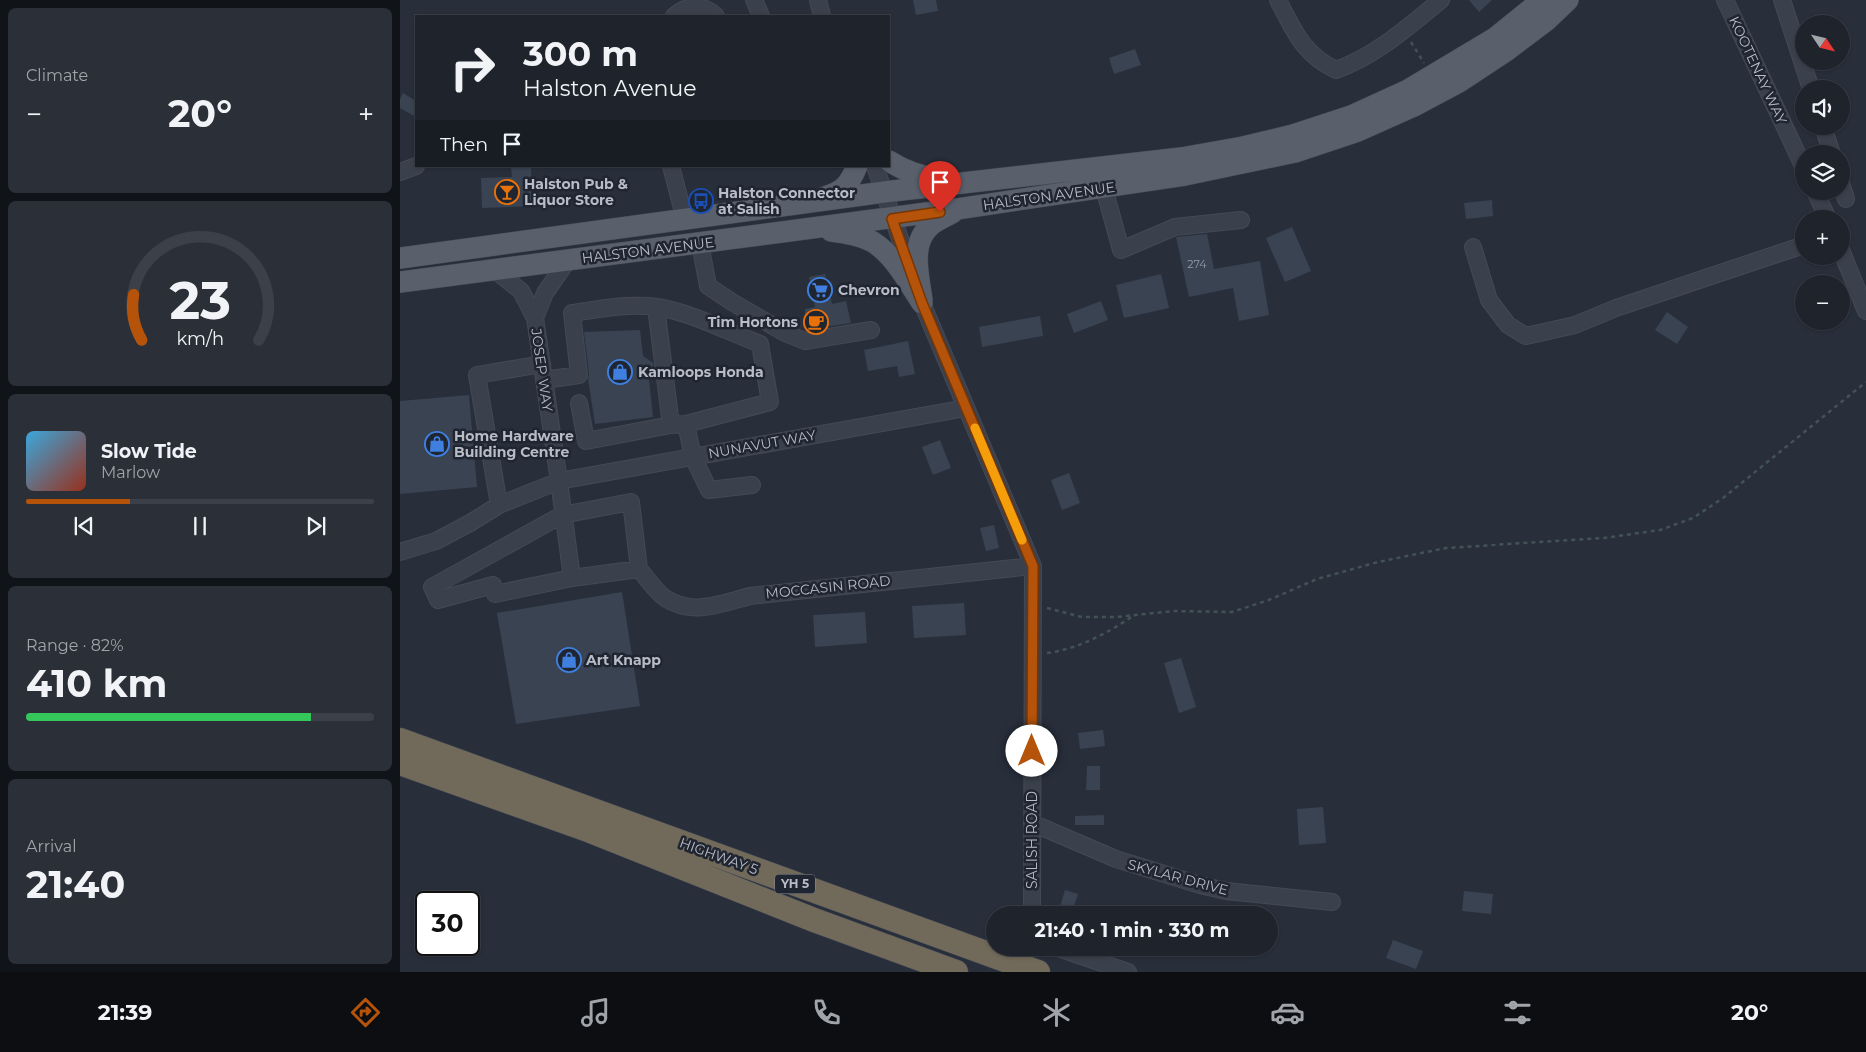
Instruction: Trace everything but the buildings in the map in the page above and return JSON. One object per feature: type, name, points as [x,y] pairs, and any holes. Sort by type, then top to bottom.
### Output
[{"type":"highway","name":"HIGHWAY 5","points":[[400,740],[810,889],[824,906],[996,964]]},
{"type":"highway","name":"HIGHWAY 5","points":[[400,763],[588,830],[805,916],[956,972]]},
{"type":"highway","points":[[996,964],[1038,972]]},
{"type":"main road","name":"HALSTON AVENUE","points":[[400,258],[884,192],[1181,158],[1293,136],[1351,116],[1408,90],[1495,38],[1542,0]]},
{"type":"main road","name":"HALSTON AVENUE","points":[[400,282],[892,219],[1104,188],[1247,164],[1295,152],[1358,131],[1414,106],[1459,82],[1512,46],[1547,20],[1568,0]]},
{"type":"main road","points":[[890,162],[904,171],[923,178],[976,181]]},
{"type":"main road","points":[[805,203],[840,192],[852,179],[857,167]]},
{"type":"main road","points":[[922,303],[916,249],[923,233],[927,229],[957,209]]},
{"type":"main road","points":[[817,228],[856,236],[872,242],[891,258],[922,303]]},
{"type":"street","points":[[754,0],[761,15]]},
{"type":"street","points":[[818,0],[822,15]]},
{"type":"street","points":[[1278,0],[1299,41],[1323,64],[1336,70],[1353,64],[1367,56],[1403,31],[1441,0]]},
{"type":"street","name":"KOOTENAY WAY","points":[[1725,0],[1795,149]]},
{"type":"street","points":[[1782,0],[1808,80]]},
{"type":"street","points":[[675,15],[685,8],[695,6],[704,8],[714,15]]},
{"type":"street","points":[[400,172],[415,166]]},
{"type":"street","points":[[671,167],[685,220]]},
{"type":"street","name":"SALISH ROAD","points":[[874,167],[922,303],[1033,566],[1032,906]]},
{"type":"street","points":[[1104,188],[1121,250],[1175,227],[1241,220]]},
{"type":"street","points":[[700,243],[708,286],[785,333],[805,341],[870,330]]},
{"type":"street","points":[[1474,247],[1490,300],[1508,325],[1526,336],[1574,325],[1616,308],[1795,248]]},
{"type":"street","name":"JOSEP WAY","points":[[535,318],[545,293],[568,260]]},
{"type":"street","points":[[1847,265],[1866,311]]},
{"type":"street","name":"JOSEP WAY","points":[[495,270],[521,291],[535,318],[572,578]]},
{"type":"street","points":[[544,380],[579,375],[572,312],[628,306],[656,307],[691,316],[760,344],[770,402],[679,424],[586,441],[579,403]]},
{"type":"street","points":[[656,307],[679,424],[710,490],[752,485]]},
{"type":"street","points":[[499,505],[477,375],[542,364]]},
{"type":"street","name":"NUNAVUT WAY","points":[[400,552],[436,541],[499,505],[559,480],[966,408]]},
{"type":"street","points":[[631,502],[639,569],[572,578],[495,594],[493,585],[438,600],[432,586],[562,516],[631,502]]},
{"type":"street","name":"MOCCASIN ROAD","points":[[639,569],[663,597],[682,607],[706,608],[750,596],[1033,566]]},
{"type":"street","name":"SKYLAR DRIVE","points":[[1032,823],[1116,859],[1200,885],[1226,891],[1332,902]]},
{"type":"street","points":[[996,964],[1011,956]]},
{"type":"street","points":[[1081,956],[1128,972]]},
{"type":"path","points":[[1403,31],[1433,76]]},
{"type":"path","points":[[1033,603],[1082,617],[1174,611],[1232,612],[1269,600],[1317,579],[1378,562],[1446,548],[1604,538],[1660,530],[1693,518],[1723,498],[1866,382]]},
{"type":"path","points":[[1033,655],[1062,651],[1092,640],[1134,615]]},
{"type":"slow traffic","points":[[975,428],[1022,540]]},
{"type":"place","name":"Halston Pub & Liquor Store","points":[[507,192]]},
{"type":"place","name":"Halston Connector at Salish","points":[[701,201]]},
{"type":"place","name":"Chevron","points":[[820,290]]},
{"type":"place","name":"Tim Hortons","points":[[816,322]]},
{"type":"place","name":"Kamloops Honda","points":[[620,372]]},
{"type":"place","name":"Home Hardware Building Centre","points":[[437,444]]},
{"type":"place","name":"Art Knapp","points":[[569,660]]},
{"type":"route","points":[[940,212],[892,219],[922,303],[1033,566],[1032,751]]}]
